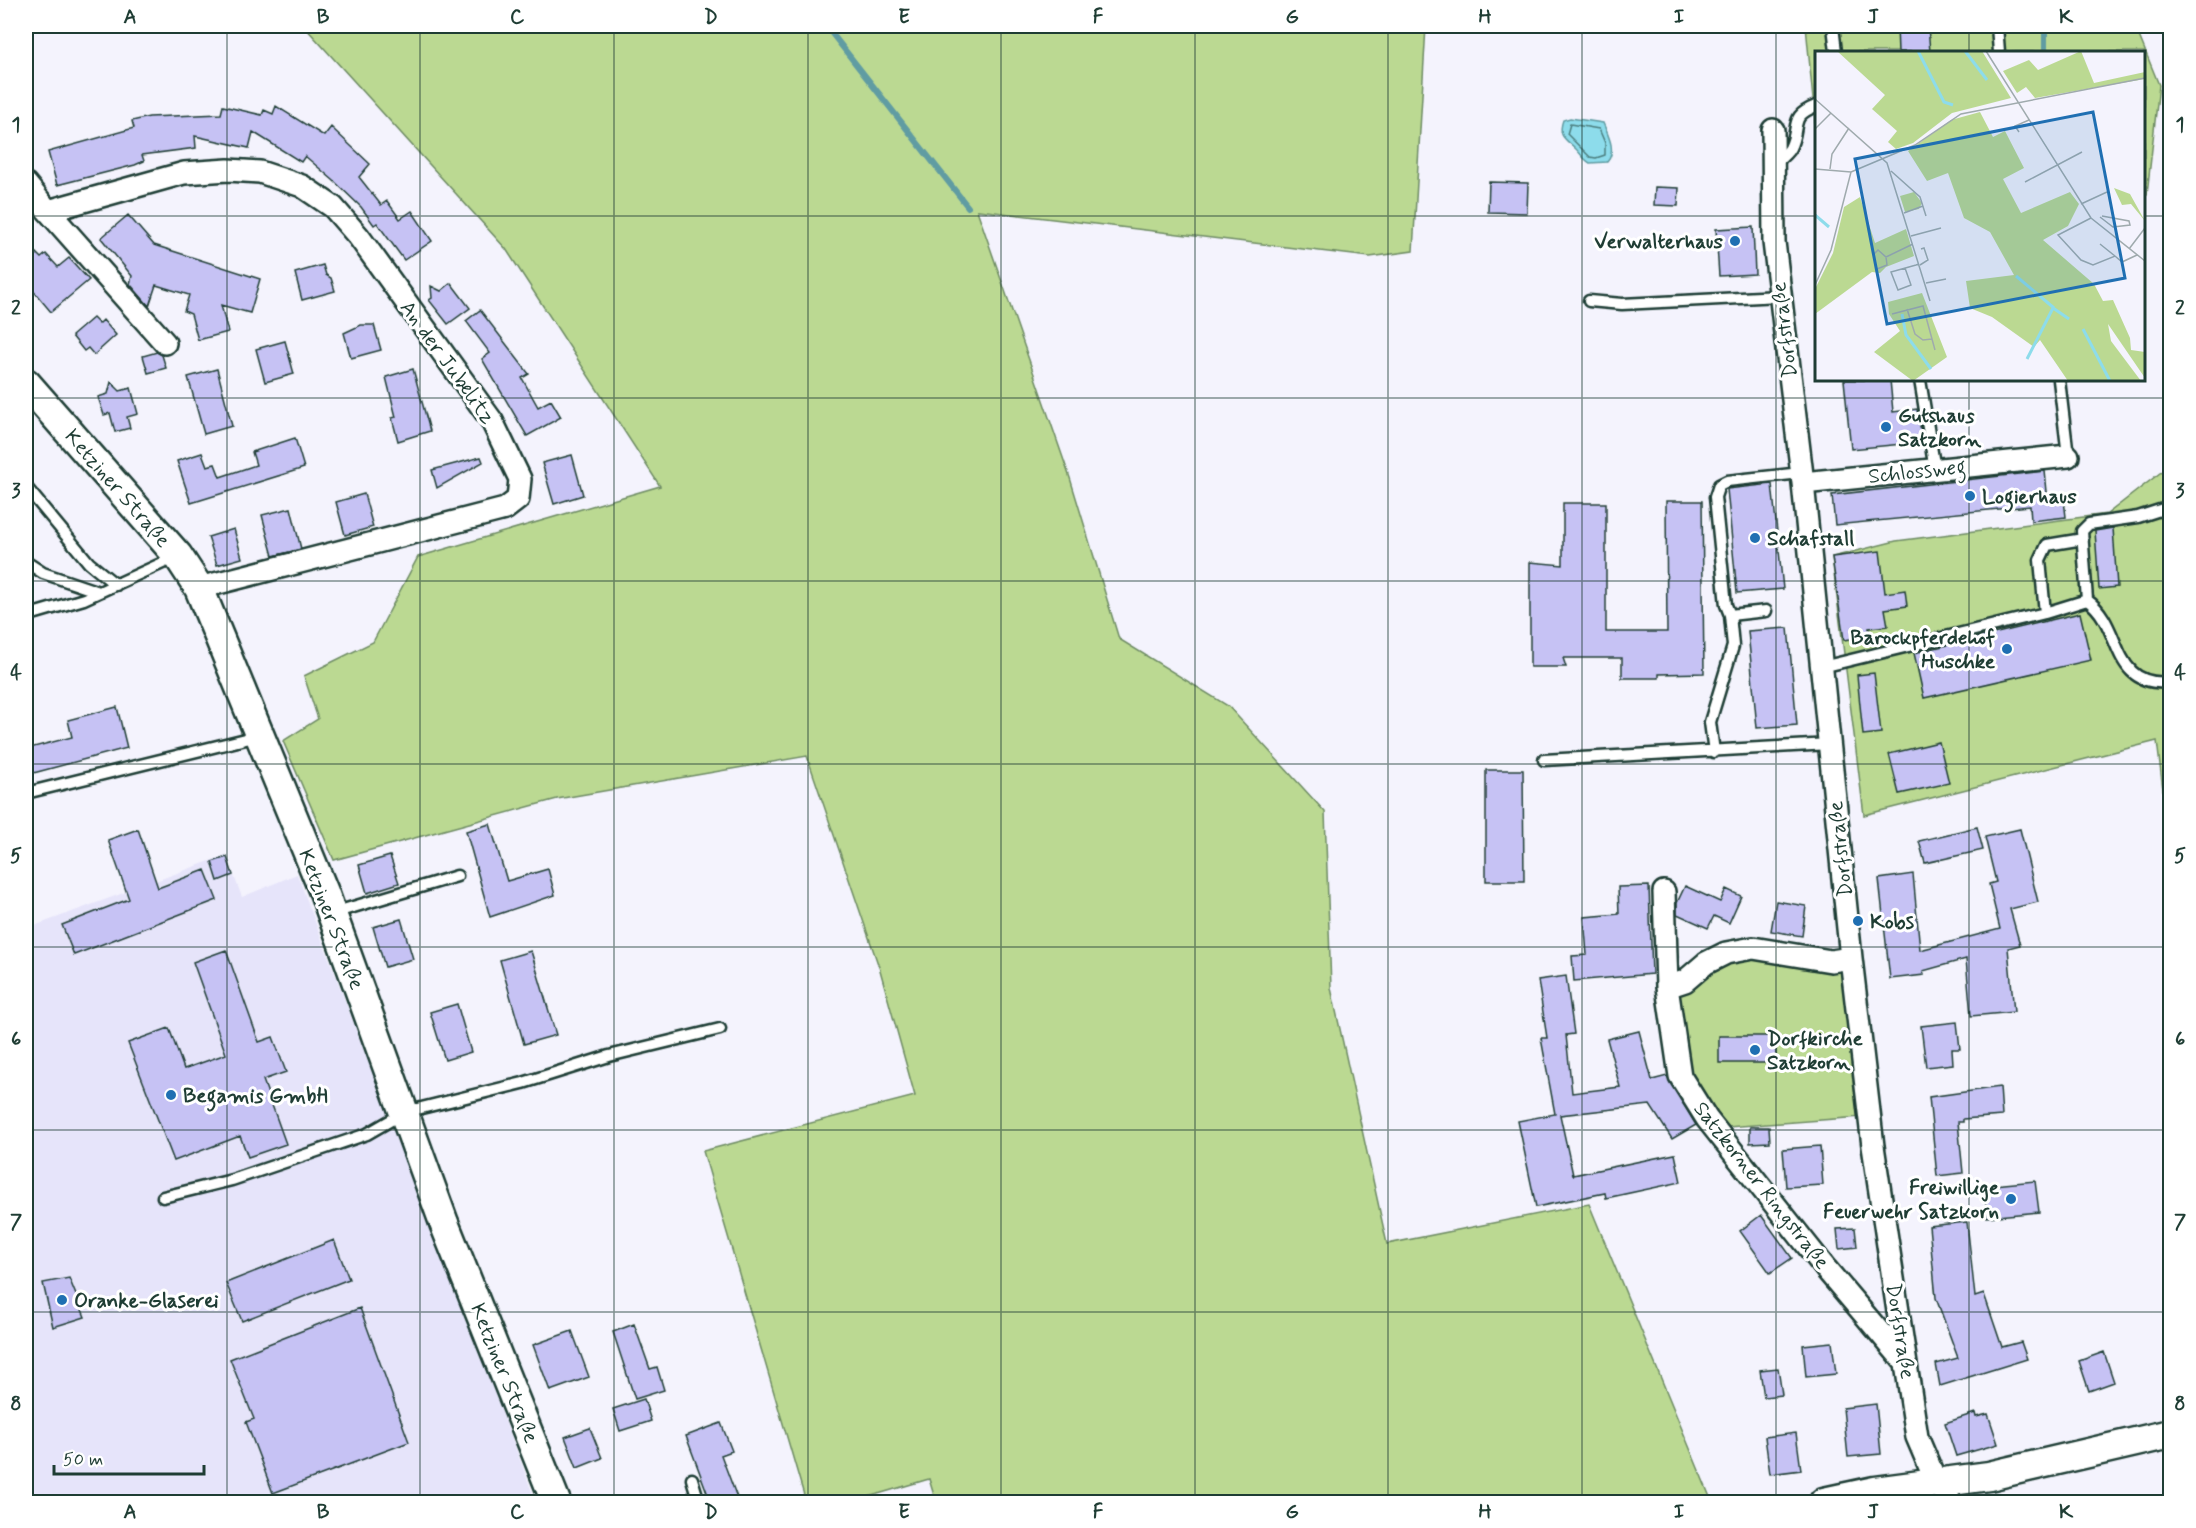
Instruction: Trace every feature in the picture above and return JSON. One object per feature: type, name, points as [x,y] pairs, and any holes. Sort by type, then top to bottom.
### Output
[{"type":"street","name":"Dorfstraße","points":[[1773,130],[1774,242],[1802,478],[1851,958],[1873,1146],[1917,1437],[1944,1493]]},
{"type":"street","name":"An der Jubelitz","points":[[48,211],[184,173],[228,170],[260,172],[302,186],[333,207],[359,237],[492,421],[520,479],[519,499],[505,509],[198,588]]},
{"type":"street","points":[[26,184],[165,343]]},
{"type":"street","name":"Ketziner Straße","points":[[26,383],[178,556],[198,588],[261,735],[405,1112],[444,1222],[556,1503]]},
{"type":"street","name":"Schlossweg","points":[[1802,478],[1935,470],[2068,456]]},
{"type":"street","name":"Satzkorner Ringstraße","points":[[1664,892],[1667,987],[1680,1076],[1713,1127],[1826,1269],[1905,1361]]},
{"type":"street","points":[[1667,987],[1685,981],[1706,963],[1726,953],[1753,948],[1831,961],[1851,958]]},
{"type":"street","points":[[1824,1503],[1875,1491],[1944,1493],[1989,1476],[2170,1434]]},
{"type":"lane","points":[[1833,26],[1836,51]]},
{"type":"lane","points":[[1997,26],[1999,51]]},
{"type":"lane","points":[[1773,166],[1790,150],[1796,121],[1802,112],[1815,106]]},
{"type":"lane","points":[[1589,301],[1622,304],[1780,296]]},
{"type":"lane","points":[[1920,381],[1935,470]]},
{"type":"lane","points":[[2059,381],[2068,456]]},
{"type":"lane","points":[[1714,752],[1710,722],[1732,646],[1730,615],[1726,605],[1717,531],[1715,497],[1719,485],[1726,481],[1802,478]]},
{"type":"lane","points":[[26,487],[89,563],[116,585]]},
{"type":"lane","points":[[2170,510],[2163,509],[2138,517],[2089,524],[2082,531],[2087,600],[2096,607],[2112,634],[2121,661],[2134,675],[2159,683],[2170,682]]},
{"type":"lane","points":[[2045,613],[2040,560],[2047,546],[2083,539]]},
{"type":"lane","points":[[26,616],[99,592],[178,556]]},
{"type":"lane","points":[[26,561],[43,573],[99,592]]},
{"type":"lane","points":[[1822,667],[2045,613],[2087,600]]},
{"type":"lane","points":[[1730,615],[1766,611]]},
{"type":"lane","points":[[26,793],[261,735]]},
{"type":"lane","points":[[1544,760],[1830,744]]},
{"type":"lane","points":[[330,914],[457,876]]},
{"type":"lane","points":[[163,1197],[232,1180],[367,1134],[405,1112],[523,1083],[609,1056],[720,1029]]},
{"type":"lane","points":[[692,1479],[699,1503]]},
{"type":"shaded area","points":[[226,855],[242,897],[297,874],[536,1502],[26,1502],[26,929]]},
{"type":"green space","points":[[304,26],[1426,26],[1413,251],[1370,257],[977,210],[1070,478],[1119,639],[1228,706],[1325,812],[1331,988],[1387,1244],[1589,1204],[1712,1502],[936,1502],[929,1479],[851,1502],[806,1502],[703,1151],[915,1096],[880,970],[807,756],[557,799],[334,860],[283,741],[318,719],[304,676],[373,642],[418,557],[660,486],[506,249]]},
{"type":"green space","points":[[1806,26],[2135,26],[2159,85],[2147,194],[2145,194],[2145,51],[1815,51],[1815,120]]},
{"type":"green space","name":"Barockpferdehof Huschke","points":[[2169,466],[2170,847],[2157,741],[1864,815],[1832,557],[1896,541],[2107,514]]},
{"type":"green space","points":[[1753,955],[1842,969],[1861,1117],[1727,1127],[1688,1073],[1674,997],[1707,970]]},
{"type":"water","points":[[1570,118],[1603,123],[1611,148],[1607,162],[1590,163],[1564,137],[1561,126],[1563,120]]},
{"type":"building","points":[[1897,26],[1928,26],[1930,51],[1898,51]]},
{"type":"building","points":[[223,106],[262,115],[264,110],[273,114],[276,106],[324,136],[331,127],[370,164],[359,177],[381,205],[387,201],[400,219],[412,211],[432,241],[404,260],[377,223],[374,225],[361,207],[305,156],[301,162],[253,132],[249,148],[195,136],[196,148],[142,155],[144,161],[135,165],[57,185],[48,152],[134,128],[132,121],[149,117],[221,114]]},
{"type":"building","points":[[1489,182],[1528,183],[1527,213],[1488,212]]},
{"type":"building","points":[[1655,187],[1679,188],[1678,206],[1654,205]]},
{"type":"building","points":[[128,215],[154,245],[260,279],[250,313],[221,305],[228,332],[198,340],[191,314],[184,311],[189,295],[156,285],[149,306],[130,284],[132,276],[101,238]]},
{"type":"building","name":"Verwalterhaus","points":[[1753,227],[1755,274],[1719,276],[1716,229]]},
{"type":"building","points":[[34,251],[41,258],[46,254],[58,267],[69,258],[89,280],[51,312],[26,282],[26,258]]},
{"type":"building","points":[[323,265],[326,275],[331,278],[335,291],[302,300],[295,273]]},
{"type":"building","points":[[451,283],[470,308],[448,324],[429,300],[432,298],[431,286],[441,291]]},
{"type":"building","points":[[480,310],[529,374],[522,378],[538,407],[551,400],[561,417],[527,436],[482,359],[490,353],[466,321]]},
{"type":"building","points":[[93,318],[99,324],[103,320],[116,335],[94,355],[88,348],[84,351],[72,336]]},
{"type":"building","points":[[361,325],[374,325],[381,350],[351,358],[344,333]]},
{"type":"building","points":[[285,341],[294,374],[265,382],[256,349]]},
{"type":"building","points":[[157,352],[162,355],[166,368],[148,373],[143,356]]},
{"type":"building","points":[[217,369],[232,426],[204,434],[188,377]]},
{"type":"building","points":[[413,369],[430,431],[398,441],[392,418],[396,417],[386,377]]},
{"type":"building","name":"Gutshaus Satzkorn","points":[[1844,381],[1890,381],[1893,412],[1917,409],[1923,442],[1851,449]]},
{"type":"building","points":[[111,382],[120,391],[131,388],[138,414],[127,417],[130,428],[115,432],[110,413],[104,415],[98,397],[108,394]]},
{"type":"building","points":[[295,438],[304,468],[191,503],[177,461],[202,453],[207,466],[215,464],[220,477],[256,465],[252,452]]},
{"type":"building","points":[[572,455],[583,495],[554,504],[542,463]]},
{"type":"building","points":[[481,457],[483,462],[437,488],[432,470]]},
{"type":"building","name":"Logierhaus","points":[[2045,471],[2048,502],[2064,500],[2066,517],[2031,521],[2030,506],[1835,525],[1832,495]]},
{"type":"building","name":"Schafstall","points":[[1772,484],[1783,589],[1737,593],[1727,489]]},
{"type":"building","points":[[364,494],[373,527],[345,535],[336,502]]},
{"type":"building","points":[[1666,501],[1702,501],[1704,673],[1659,674],[1659,678],[1622,678],[1622,658],[1563,658],[1566,667],[1530,667],[1530,562],[1563,565],[1563,503],[1606,503],[1606,632],[1667,632]]},
{"type":"building","points":[[291,508],[301,549],[273,556],[262,515]]},
{"type":"building","points":[[2113,528],[2117,587],[2099,589],[2095,531]]},
{"type":"building","points":[[234,529],[242,558],[217,565],[208,537]]},
{"type":"building","points":[[1880,551],[1885,593],[1905,590],[1907,606],[1885,609],[1888,626],[1869,628],[1870,636],[1844,640],[1832,557]]},
{"type":"building","points":[[2080,613],[2091,660],[1924,698],[1914,653]]},
{"type":"building","points":[[1788,628],[1797,725],[1757,728],[1748,631]]},
{"type":"building","points":[[1874,673],[1881,733],[1863,735],[1857,675]]},
{"type":"building","points":[[117,707],[127,748],[26,775],[26,749],[72,737],[68,720]]},
{"type":"building","points":[[1939,742],[1949,783],[1899,794],[1889,754]]},
{"type":"building","points":[[1486,770],[1523,770],[1524,881],[1486,881]]},
{"type":"building","points":[[490,824],[507,881],[548,869],[555,895],[490,917],[466,831]]},
{"type":"building","points":[[1977,827],[1983,850],[1925,863],[1919,841]]},
{"type":"building","points":[[138,829],[158,888],[205,870],[217,900],[74,955],[62,925],[129,899],[108,840]]},
{"type":"building","points":[[2020,829],[2038,902],[2010,909],[2020,945],[2008,948],[2014,1012],[1971,1016],[1966,959],[1923,971],[1924,975],[1890,979],[1879,879],[1913,874],[1920,950],[2000,929],[1989,884],[1996,882],[1985,837]]},
{"type":"building","points":[[390,856],[399,883],[367,893],[359,865]]},
{"type":"building","points":[[227,857],[233,875],[218,881],[212,862]]},
{"type":"building","points":[[1649,886],[1652,974],[1574,981],[1572,956],[1587,955],[1584,917],[1619,914],[1618,887]]},
{"type":"building","points":[[1685,886],[1720,902],[1726,889],[1741,896],[1729,923],[1714,916],[1708,928],[1677,914],[1677,903]]},
{"type":"building","points":[[1776,901],[1806,906],[1802,936],[1771,931]]},
{"type":"building","points":[[401,919],[413,959],[385,967],[373,927]]},
{"type":"building","points":[[226,950],[259,1042],[273,1037],[286,1072],[263,1080],[286,1144],[248,1157],[240,1136],[174,1161],[128,1043],[169,1028],[184,1069],[226,1054],[193,962]]},
{"type":"building","points":[[531,951],[556,1035],[524,1044],[500,960]]},
{"type":"building","points":[[1566,976],[1574,1034],[1566,1035],[1572,1093],[1620,1087],[1607,1039],[1639,1031],[1652,1080],[1667,1076],[1696,1125],[1672,1139],[1650,1105],[1560,1115],[1573,1175],[1675,1154],[1681,1182],[1606,1198],[1605,1193],[1536,1207],[1518,1121],[1555,1114],[1541,1038],[1547,1038],[1538,980]]},
{"type":"building","points":[[457,1004],[471,1052],[445,1060],[430,1012]]},
{"type":"building","points":[[1957,1022],[1960,1049],[1952,1049],[1953,1064],[1926,1067],[1921,1026]]},
{"type":"building","name":"Dorfkirche Satzkorn","points":[[1719,1036],[1776,1036],[1776,1063],[1719,1063]]},
{"type":"building","points":[[2000,1087],[2002,1116],[1963,1119],[1963,1122],[1958,1122],[1963,1173],[1937,1176],[1929,1097]]},
{"type":"building","points":[[1750,1127],[1769,1127],[1770,1142],[1750,1143]]},
{"type":"building","points":[[1820,1146],[1823,1185],[1786,1187],[1783,1149]]},
{"type":"building","name":"Freiwillige Feuerwehr Satzkorn","points":[[2035,1181],[2039,1212],[1987,1217],[1984,1186]]},
{"type":"building","points":[[1761,1215],[1792,1258],[1770,1273],[1740,1231]]},
{"type":"building","points":[[1967,1222],[1975,1297],[1984,1294],[2002,1347],[2021,1342],[2027,1359],[1940,1386],[1936,1364],[1958,1358],[1936,1298],[1929,1226]]},
{"type":"building","name":"Freiwillige Feuerwehr Satzkorn","points":[[1855,1228],[1857,1247],[1839,1249],[1837,1229]]},
{"type":"building","points":[[334,1240],[349,1279],[242,1321],[226,1283]]},
{"type":"building","name":"Oranke-Glaserei","points":[[69,1278],[85,1317],[53,1327],[43,1283]]},
{"type":"building","points":[[360,1308],[409,1442],[273,1493],[246,1422],[254,1419],[230,1359]]},
{"type":"building","points":[[634,1324],[650,1369],[657,1367],[664,1390],[635,1399],[613,1332]]},
{"type":"building","points":[[572,1331],[589,1377],[550,1391],[533,1345]]},
{"type":"building","points":[[1832,1342],[1836,1374],[1806,1377],[1803,1345]]},
{"type":"building","points":[[2104,1352],[2114,1382],[2089,1391],[2079,1361]]},
{"type":"building","points":[[1778,1368],[1782,1395],[1764,1397],[1760,1370]]},
{"type":"building","points":[[644,1399],[651,1421],[620,1431],[613,1409]]},
{"type":"building","points":[[1876,1404],[1881,1454],[1848,1457],[1843,1408]]},
{"type":"building","points":[[1975,1413],[1976,1417],[1988,1414],[1998,1444],[1956,1456],[1945,1423]]},
{"type":"building","points":[[721,1423],[732,1451],[721,1455],[739,1503],[711,1503],[686,1436]]},
{"type":"building","points":[[590,1428],[602,1458],[577,1468],[565,1437]]},
{"type":"building","points":[[1796,1433],[1801,1470],[1770,1474],[1765,1437]]},
{"type":"waterway","points":[[826,26],[968,207]]},
{"type":"waterway","points":[[2045,26],[2045,51]]},
{"type":"place","name":"Verwalterhaus","points":[[1735,241]]},
{"type":"place","name":"Gutshaus Satzkorn","points":[[1886,427]]},
{"type":"place","name":"Logierhaus","points":[[1970,496]]},
{"type":"place","name":"Schafstall","points":[[1755,538]]},
{"type":"place","name":"Barockpferdehof Huschke","points":[[2007,649]]},
{"type":"place","name":"Kobs","points":[[1858,921]]},
{"type":"place","name":"Dorfkirche Satzkorn","points":[[1755,1050]]},
{"type":"place","name":"Begamis GmbH","points":[[171,1095]]},
{"type":"place","name":"Freiwillige Feuerwehr Satzkorn","points":[[2011,1199]]},
{"type":"place","name":"Oranke-Glaserei","points":[[62,1300]]}]
